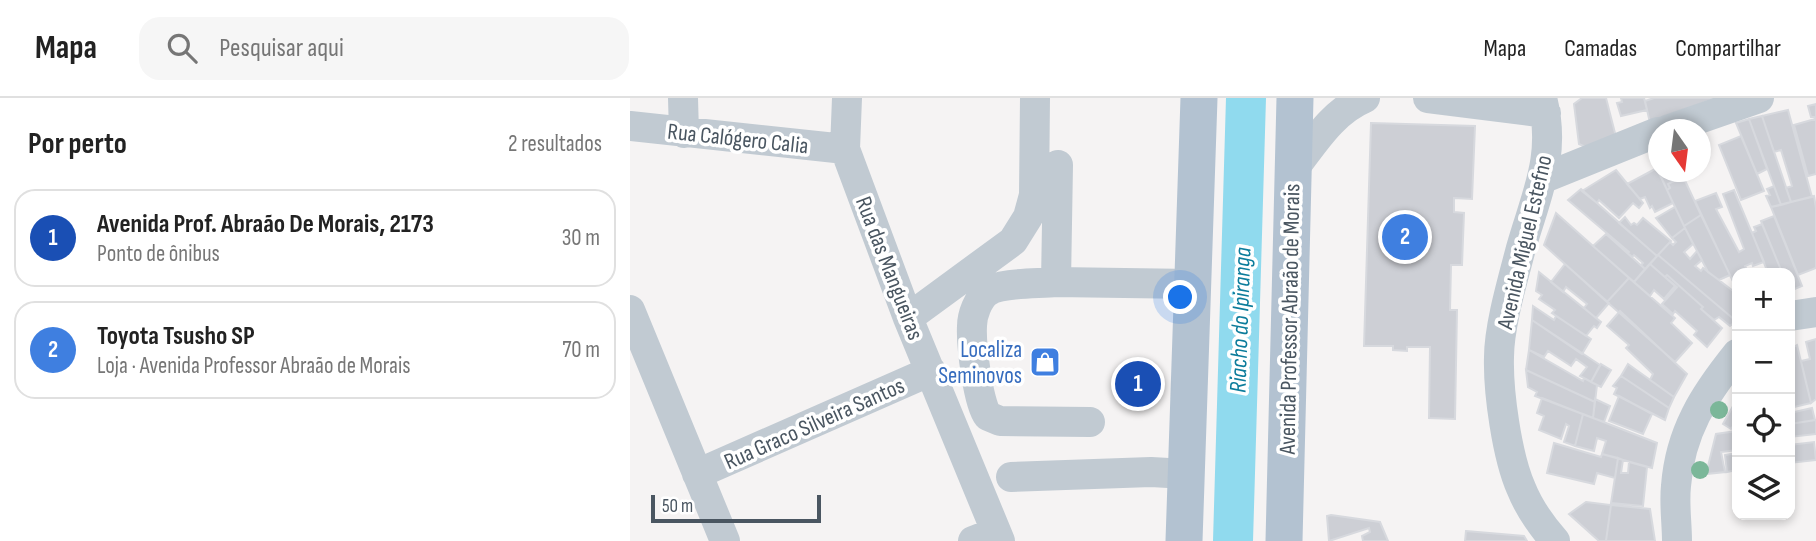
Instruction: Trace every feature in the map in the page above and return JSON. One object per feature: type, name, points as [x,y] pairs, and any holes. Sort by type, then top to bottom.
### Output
[{"type":"main road","points":[[1184,541],[1199,98]]},
{"type":"main road","name":"Avenida Professor Abraão de Morais","points":[[1284,541],[1295,98]]},
{"type":"street","points":[[683,98],[684,133]]},
{"type":"street","points":[[845,149],[846,98]]},
{"type":"street","points":[[908,318],[1013,241],[1028,217],[1034,195],[1035,98]]},
{"type":"street","points":[[1293,170],[1328,124],[1351,104],[1365,98]]},
{"type":"street","points":[[1428,98],[1544,105]]},
{"type":"street","points":[[1699,119],[1759,98]]},
{"type":"street","name":"Avenida Miguel Estefno","points":[[1544,105],[1547,160],[1544,178],[1510,291],[1499,356],[1506,428],[1520,487],[1539,522],[1555,541]]},
{"type":"street","name":"Rua Calógero Calia","points":[[630,126],[845,149]]},
{"type":"street","points":[[1544,178],[1648,136]]},
{"type":"street","name":"Rua das Mangueiras","points":[[845,149],[908,318],[931,371],[990,538]]},
{"type":"street","points":[[1056,282],[1058,165]]},
{"type":"street","points":[[1090,422],[1000,421],[988,416],[981,402],[972,326],[979,302],[986,293],[998,287],[1056,282],[1193,284]]},
{"type":"street","points":[[630,310],[725,541]]},
{"type":"street","points":[[1795,315],[1816,312]]},
{"type":"street","points":[[1677,541],[1676,487],[1682,447],[1709,389],[1732,360]]},
{"type":"street","name":"Rua Graco Silveira Santos","points":[[697,474],[931,371]]},
{"type":"street","points":[[1012,477],[1151,472],[1186,474]]},
{"type":"building","points":[[1582,98],[1606,98],[1616,137],[1590,149],[1579,144],[1574,104]]},
{"type":"building","points":[[1621,98],[1644,98],[1647,110],[1621,116],[1617,103],[1622,102]]},
{"type":"building","points":[[1654,98],[1716,98],[1661,119],[1649,119],[1645,101]]},
{"type":"building","points":[[1816,104],[1816,174],[1808,176],[1794,125],[1815,119],[1811,117],[1808,106]]},
{"type":"building","points":[[1788,110],[1812,197],[1791,202],[1786,188],[1792,186],[1781,150],[1774,152],[1762,116]]},
{"type":"building","points":[[1762,116],[1791,202],[1781,205],[1749,119]]},
{"type":"building","points":[[1749,119],[1767,169],[1757,174],[1736,123]]},
{"type":"building","points":[[1371,123],[1475,126],[1472,199],[1454,198],[1454,212],[1464,213],[1462,265],[1451,265],[1450,310],[1457,310],[1455,419],[1429,418],[1430,347],[1407,347],[1407,351],[1393,350],[1393,346],[1364,346]]},
{"type":"building","points":[[1741,136],[1764,191],[1741,200],[1719,145]]},
{"type":"building","points":[[1616,170],[1643,203],[1639,208],[1633,203],[1619,218],[1599,200],[1597,203],[1582,191]]},
{"type":"building","points":[[1648,173],[1648,182],[1663,182],[1673,203],[1655,212],[1645,197],[1640,199],[1627,184]]},
{"type":"building","points":[[1663,182],[1672,182],[1668,184],[1670,188],[1667,190]]},
{"type":"building","points":[[1686,182],[1701,215],[1684,226],[1667,190],[1670,188],[1668,184]]},
{"type":"building","points":[[1774,186],[1781,205],[1771,207],[1766,196],[1770,195],[1767,189]]},
{"type":"building","points":[[1581,189],[1657,256],[1645,269],[1641,265],[1643,263],[1634,255],[1632,257],[1568,200]]},
{"type":"building","points":[[1734,190],[1764,262],[1753,266],[1752,263],[1746,268],[1732,268],[1732,279],[1695,201],[1716,193],[1722,207],[1716,209],[1739,252],[1744,249],[1723,194]]},
{"type":"building","points":[[1814,196],[1816,268],[1798,275],[1771,207]]},
{"type":"building","points":[[1675,207],[1685,228],[1672,238],[1656,218]]},
{"type":"building","points":[[1556,213],[1629,278],[1607,302],[1544,245]]},
{"type":"building","points":[[1701,215],[1730,275],[1719,280],[1708,272],[1684,226]]},
{"type":"building","points":[[1774,216],[1795,268],[1780,268],[1761,221]]},
{"type":"building","points":[[1625,217],[1631,225],[1637,225],[1643,218],[1671,241],[1657,256],[1619,223]]},
{"type":"building","points":[[1762,224],[1780,268],[1766,268],[1752,233],[1756,231],[1754,227]]},
{"type":"building","points":[[1685,228],[1693,244],[1684,252],[1690,259],[1697,251],[1702,260],[1695,266],[1701,271],[1703,268],[1732,290],[1732,318],[1658,255],[1670,242],[1673,245],[1676,242],[1672,238]]},
{"type":"building","points":[[1606,234],[1645,269],[1634,282],[1593,246]]},
{"type":"building","points":[[1658,255],[1732,318],[1732,324],[1730,326],[1719,317],[1714,320],[1667,275],[1665,277],[1650,264]]},
{"type":"building","points":[[1565,264],[1609,303],[1596,318],[1584,308],[1587,304],[1566,287],[1563,292],[1551,282]]},
{"type":"building","points":[[1650,264],[1675,286],[1664,299],[1654,290],[1650,296],[1634,282]]},
{"type":"building","points":[[1795,268],[1802,286],[1795,289]]},
{"type":"building","points":[[1539,272],[1601,322],[1597,328],[1594,326],[1586,336],[1552,313],[1555,310],[1539,299],[1542,295],[1536,291]]},
{"type":"building","points":[[1667,275],[1722,328],[1707,347],[1694,335],[1697,331],[1675,311],[1673,314],[1662,304],[1677,287],[1665,277]]},
{"type":"building","points":[[1629,278],[1675,318],[1671,323],[1692,343],[1675,362],[1607,302]]},
{"type":"building","points":[[1533,306],[1554,320],[1556,316],[1591,339],[1582,354],[1532,320]]},
{"type":"building","points":[[1620,311],[1687,374],[1674,397],[1650,380],[1653,374],[1626,348],[1629,345],[1607,326]]},
{"type":"building","points":[[1532,320],[1600,365],[1591,382],[1580,376],[1587,367],[1576,359],[1571,366],[1548,351],[1544,357],[1529,350]]},
{"type":"building","points":[[1816,339],[1816,399],[1811,403],[1801,361],[1810,359],[1806,342]]},
{"type":"building","points":[[1797,345],[1811,403],[1795,407],[1795,394]]},
{"type":"building","points":[[1529,350],[1583,381],[1584,378],[1597,385],[1595,402],[1526,370]]},
{"type":"building","points":[[1601,364],[1611,370],[1601,387],[1591,382]]},
{"type":"building","points":[[1628,364],[1674,397],[1669,408],[1621,376]]},
{"type":"building","points":[[1526,370],[1595,402],[1593,418],[1535,396],[1537,392],[1528,387]]},
{"type":"building","points":[[1621,376],[1669,408],[1665,420],[1614,394],[1617,388],[1613,386]]},
{"type":"building","points":[[1619,396],[1652,414],[1643,434],[1609,421]]},
{"type":"building","points":[[1542,398],[1583,414],[1575,446],[1564,442],[1569,426],[1566,424],[1561,439],[1539,430],[1544,416],[1537,413]]},
{"type":"building","points":[[1595,399],[1610,406],[1604,422],[1593,418]]},
{"type":"building","points":[[1732,408],[1732,428],[1723,424]]},
{"type":"building","points":[[1812,408],[1815,420],[1795,423],[1795,412]]},
{"type":"building","points":[[1583,414],[1657,443],[1652,468],[1602,454],[1606,441],[1597,438],[1594,451],[1575,446]]},
{"type":"building","points":[[1816,420],[1816,434],[1795,436],[1795,423]]},
{"type":"building","points":[[1732,432],[1732,451],[1721,452],[1725,472],[1706,474],[1716,434]]},
{"type":"building","points":[[1814,442],[1816,460],[1795,462],[1795,444]]},
{"type":"building","points":[[1554,443],[1601,457],[1602,454],[1618,458],[1615,478],[1597,473],[1594,484],[1547,473]]},
{"type":"building","points":[[1732,454],[1732,471],[1727,472],[1725,455]]},
{"type":"building","points":[[1618,458],[1623,460],[1621,473],[1628,473],[1629,462],[1647,467],[1643,506],[1611,503]]},
{"type":"building","points":[[1586,502],[1611,505],[1606,541],[1599,541],[1569,514]]},
{"type":"building","points":[[1611,505],[1650,509],[1655,541],[1606,541]]},
{"type":"building","points":[[1327,516],[1380,522],[1388,541],[1363,541],[1362,536],[1370,532],[1369,528],[1329,541]]},
{"type":"building","points":[[1466,531],[1524,536],[1527,541],[1465,541]]},
{"type":"waterway","name":"Riacho do Ipiranga","points":[[1233,541],[1246,98]]},
{"type":"place","name":"Toyota Tsusho SP","points":[[1405,237]]},
{"type":"place","name":"Localiza Seminovos","points":[[1045,362]]},
{"type":"place","name":"Avenida Prof. Abraão De Morais, 2173","points":[[1138,384]]}]
